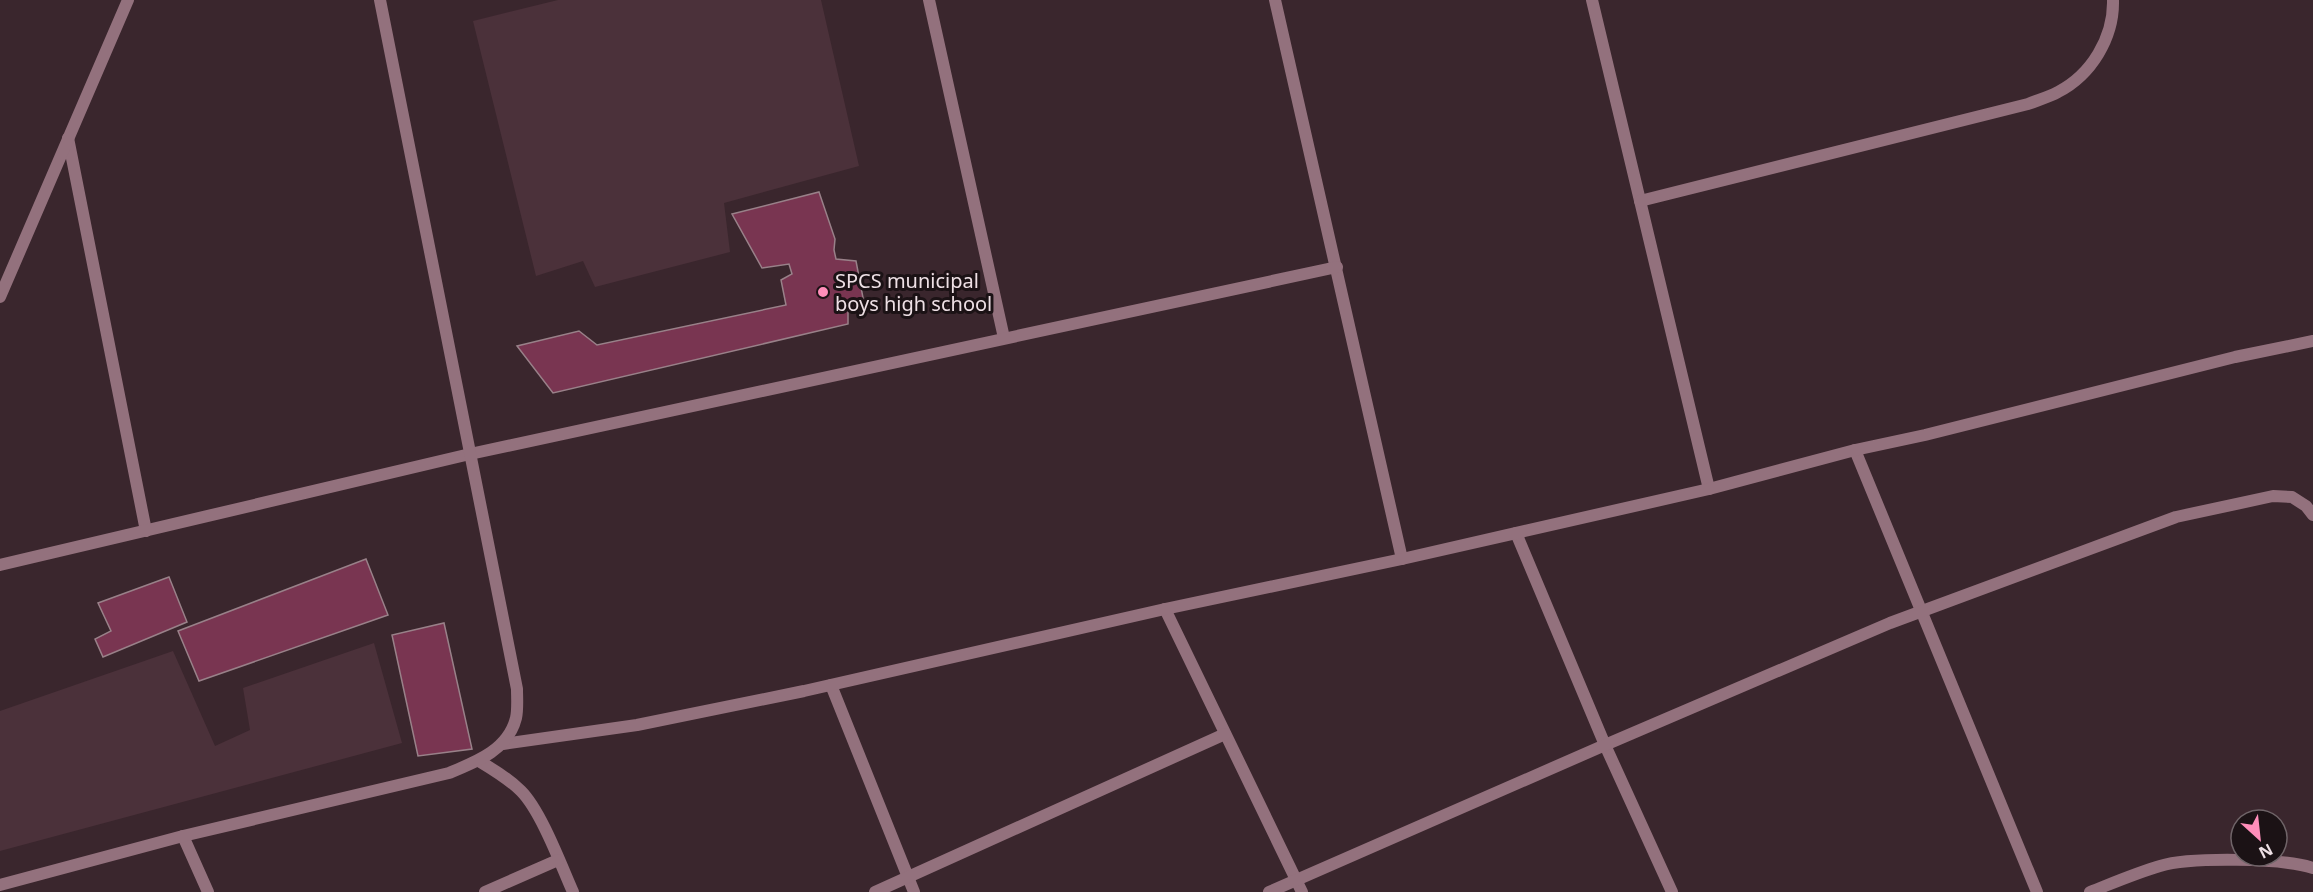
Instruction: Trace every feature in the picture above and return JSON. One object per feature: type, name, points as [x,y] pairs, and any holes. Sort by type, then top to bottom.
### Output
[{"type":"street","points":[[0,297],[128,0]]},
{"type":"street","points":[[380,0],[517,689],[516,718],[503,744]]},
{"type":"street","points":[[929,0],[1004,338]]},
{"type":"street","points":[[1275,0],[1402,559]]},
{"type":"street","points":[[1592,0],[1709,489]]},
{"type":"street","points":[[1640,201],[2028,104],[2060,91],[2091,67],[2108,35],[2113,0]]},
{"type":"street","points":[[68,138],[146,531]]},
{"type":"street","points":[[0,565],[471,454],[1336,267]]},
{"type":"street","points":[[0,885],[183,836],[449,773],[479,761],[503,744],[637,725],[831,685],[1165,609],[1402,559],[1709,489],[1855,450],[1925,435],[2235,357],[2313,341]]},
{"type":"street","points":[[1855,450],[2037,892]]},
{"type":"street","points":[[1269,892],[1605,745],[1920,612],[2176,517],[2273,496],[2292,498],[2306,506],[2313,515]]},
{"type":"street","points":[[1516,533],[1605,745],[1672,892]]},
{"type":"street","points":[[1165,609],[1302,892]]},
{"type":"street","points":[[831,685],[914,892]]},
{"type":"street","points":[[875,892],[1225,734]]},
{"type":"street","points":[[479,761],[508,779],[523,793],[535,810],[573,892]]},
{"type":"street","points":[[183,836],[208,892]]},
{"type":"street","points":[[485,892],[558,860]]},
{"type":"street","points":[[2090,892],[2161,866],[2191,861],[2290,862],[2313,868]]},
{"type":"shaded area","points":[[558,0],[821,0],[859,166],[724,203],[730,252],[595,287],[583,261],[536,276],[473,21]]},
{"type":"shaded area","points":[[374,643],[402,743],[0,851],[0,711],[173,651],[215,746],[250,730],[243,688]]},
{"type":"building","name":"SPCS municipal boys high school","points":[[819,192],[835,239],[836,259],[856,261],[864,303],[848,309],[848,324],[553,393],[517,346],[579,331],[597,345],[786,305],[781,280],[792,274],[789,264],[762,268],[732,214]]},
{"type":"building","points":[[366,559],[388,615],[199,681],[178,631]]},
{"type":"building","points":[[169,577],[187,622],[103,657],[95,639],[111,631],[98,603]]},
{"type":"building","points":[[444,623],[472,749],[418,756],[392,635]]},
{"type":"place","name":"SPCS municipal boys high school","points":[[823,292]]}]
